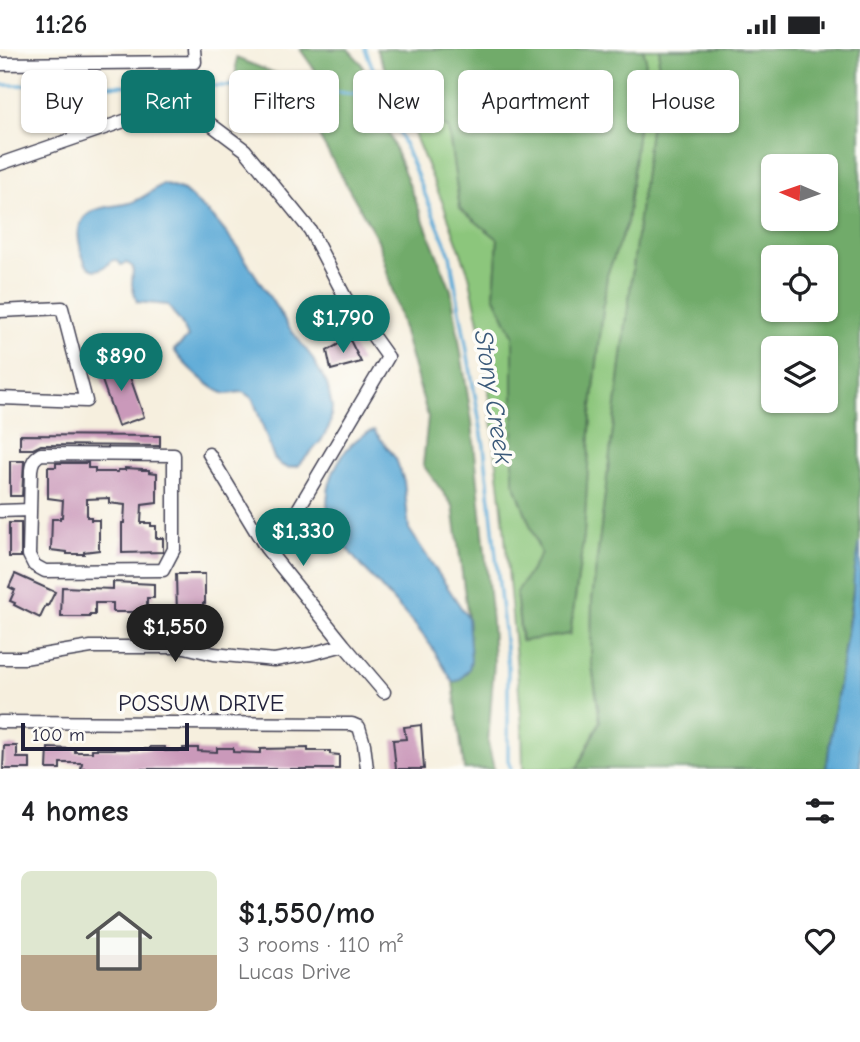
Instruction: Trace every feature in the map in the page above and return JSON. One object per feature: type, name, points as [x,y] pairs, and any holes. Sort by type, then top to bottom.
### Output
[{"type":"street","points":[[0,64],[195,56]]},
{"type":"street","points":[[0,164],[132,118],[169,114],[209,123],[245,150],[310,230],[345,297],[388,357],[297,511],[266,548]]},
{"type":"street","points":[[0,311],[62,308],[86,401],[0,398]]},
{"type":"street","points":[[41,454],[174,455],[174,549],[163,570],[40,569],[31,561],[29,555],[30,510],[32,462],[41,454]]},
{"type":"street","points":[[209,454],[266,548],[384,692]]},
{"type":"street","points":[[0,511],[30,510]]},
{"type":"street","points":[[0,658],[24,659],[91,647],[185,647],[214,654],[274,660],[344,645]]},
{"type":"street","name":"POSSUM DRIVE","points":[[0,722],[352,725],[359,727],[362,734],[366,769]]},
{"type":"green space","points":[[300,49],[348,49],[361,63],[364,70],[353,70],[353,133],[389,133],[451,290],[472,422],[492,622],[494,663],[488,743],[494,769],[464,769],[453,682],[460,680],[469,669],[471,660],[453,506],[423,465],[428,417],[378,240],[317,133],[339,133],[339,70],[315,70]]},
{"type":"green space","points":[[376,49],[643,49],[646,59],[645,70],[627,70],[627,133],[637,133],[627,223],[607,275],[591,415],[584,535],[570,634],[522,641],[516,594],[541,554],[513,480],[513,335],[494,295],[498,239],[460,209],[448,127],[444,126],[444,70],[386,70]]},
{"type":"green space","points":[[643,49],[660,49],[657,70],[645,70],[646,59]]},
{"type":"green space","points":[[660,49],[860,49],[860,543],[826,769],[577,769],[600,721],[591,658],[592,600],[650,133],[739,133],[739,70],[657,70]]},
{"type":"green space","points":[[236,58],[267,70],[236,70]]},
{"type":"green space","points":[[444,126],[448,127],[460,209],[498,239],[494,295],[513,335],[513,480],[541,554],[516,594],[521,641],[570,634],[584,535],[591,415],[607,275],[627,223],[637,133],[650,133],[592,600],[591,658],[600,721],[577,769],[523,769],[522,725],[504,526],[483,341],[469,275],[414,133],[444,133]]},
{"type":"water","points":[[163,184],[184,191],[213,217],[236,245],[327,384],[332,407],[330,425],[321,441],[298,466],[288,468],[274,458],[253,399],[243,392],[226,394],[213,388],[178,355],[174,350],[188,337],[184,328],[168,305],[137,302],[132,285],[133,267],[113,260],[103,268],[94,270],[84,261],[78,236],[84,218],[100,209],[134,202]]},
{"type":"water","points":[[374,430],[396,459],[404,481],[409,529],[468,618],[471,660],[469,669],[460,680],[453,682],[416,626],[356,560],[331,525],[327,497],[335,469],[351,445]]},
{"type":"water","points":[[860,543],[860,769],[826,769],[854,574]]},
{"type":"building","points":[[349,338],[361,362],[331,370],[327,351]]},
{"type":"building","points":[[124,360],[144,417],[118,426],[98,369]]},
{"type":"building","points":[[20,435],[160,436],[160,446],[41,445],[33,449],[20,449]]},
{"type":"building","points":[[10,461],[24,461],[22,496],[10,496]]},
{"type":"building","points":[[56,463],[88,463],[88,468],[95,468],[95,472],[118,472],[125,468],[157,473],[157,503],[142,505],[141,523],[156,526],[156,538],[163,538],[163,552],[122,553],[125,505],[109,503],[109,498],[87,499],[87,517],[99,520],[99,550],[84,554],[67,554],[51,550],[52,519],[62,517],[63,500],[48,498],[48,467],[56,467]]},
{"type":"building","points":[[9,523],[21,523],[21,557],[9,557]]},
{"type":"building","points":[[15,574],[55,592],[40,618],[10,601],[15,590],[9,587]]},
{"type":"building","points":[[176,574],[205,574],[205,603],[203,608],[191,608],[191,615],[177,615]]},
{"type":"building","points":[[113,582],[154,584],[154,598],[147,598],[147,610],[113,612],[113,603],[95,603],[95,615],[61,617],[62,587],[113,589]]},
{"type":"building","points":[[421,725],[424,769],[396,769],[393,740],[406,739],[404,727]]},
{"type":"building","points":[[4,746],[17,746],[17,758],[30,758],[30,769],[3,769]]},
{"type":"building","points":[[165,747],[165,751],[198,748],[198,751],[217,752],[217,748],[233,748],[233,752],[260,753],[260,749],[308,748],[308,751],[330,751],[330,754],[339,755],[339,769],[81,769],[82,763],[60,763],[60,769],[47,769],[48,748],[92,752],[92,749]]},
{"type":"waterway","name":"Stony Creek","points":[[365,49],[450,255],[484,446],[508,667],[508,761],[511,769]]},
{"type":"waterway","points":[[0,85],[233,86],[353,93]]}]
